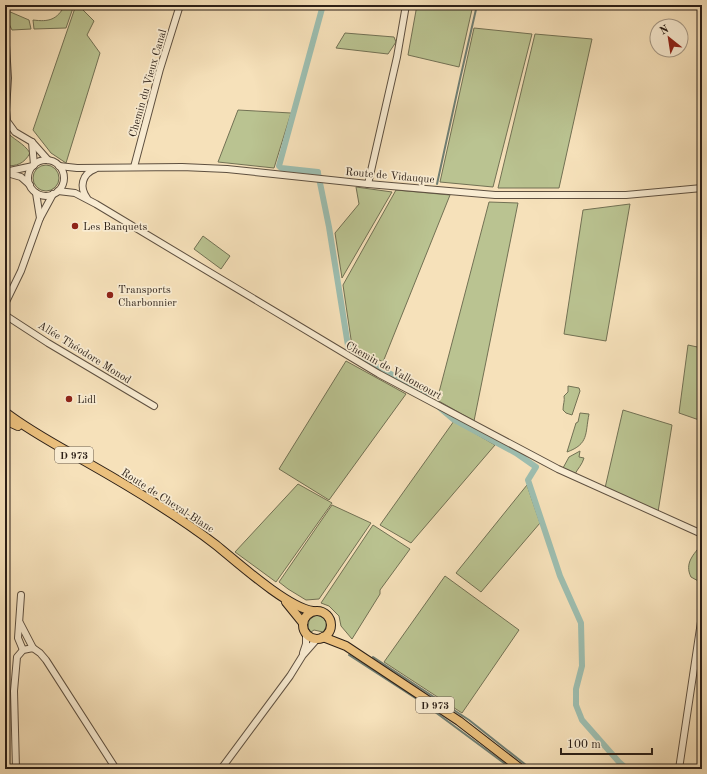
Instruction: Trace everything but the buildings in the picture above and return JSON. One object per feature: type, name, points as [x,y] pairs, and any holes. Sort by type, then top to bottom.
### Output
[{"type":"main road","name":"D 973","points":[[5,412],[34,432]]},
{"type":"main road","name":"D 973","points":[[5,420],[34,432]]},
{"type":"main road","name":"Route de Cheval-Blanc","points":[[34,432],[138,492],[202,535],[283,598],[304,609],[313,611]]},
{"type":"main road","name":"Route de Cheval-Blanc","points":[[283,598],[303,623]]},
{"type":"main road","points":[[313,611],[320,611],[326,614],[330,620],[331,627],[328,633],[320,638],[311,637],[306,633],[303,623],[306,616],[313,611]]},
{"type":"main road","name":"D 973","points":[[331,627],[346,646]]},
{"type":"main road","name":"D 973","points":[[320,638],[346,646],[459,721],[521,769]]},
{"type":"street","name":"Chemin du Vieux Canal","points":[[134,167],[160,69],[180,5]]},
{"type":"street","points":[[368,184],[396,64],[406,5]]},
{"type":"street","points":[[5,29],[8,78],[6,110],[7,121],[15,132],[32,142],[48,160]]},
{"type":"street","points":[[30,185],[28,178],[29,172],[33,165],[32,142]]},
{"type":"street","points":[[5,172],[48,160],[54,162],[62,169],[64,179],[62,186],[40,218],[21,271],[5,304]]},
{"type":"street","name":"Route de Vidauque","points":[[59,166],[77,168],[182,167],[227,170],[494,195],[626,195],[702,188]]},
{"type":"street","points":[[64,179],[77,168]]},
{"type":"street","points":[[88,200],[82,188],[82,181],[89,173],[99,168]]},
{"type":"street","points":[[5,172],[21,177],[30,185],[36,193],[40,218]]},
{"type":"street","name":"Chemin de Valloncourt","points":[[64,179],[66,184],[75,193],[379,374],[559,470],[702,534]]},
{"type":"street","points":[[36,193],[44,196],[56,193]]},
{"type":"street","name":"Chemin de Valloncourt","points":[[56,193],[75,193]]},
{"type":"street","name":"Allée Théodore Monod","points":[[5,315],[48,343],[154,406]]},
{"type":"street","points":[[21,595],[18,638],[23,650]]},
{"type":"street","points":[[679,769],[702,615]]},
{"type":"street","points":[[20,622],[33,648],[40,653],[56,674],[116,769]]},
{"type":"street","points":[[303,655],[306,644],[306,633]]},
{"type":"street","points":[[221,769],[290,676],[303,655],[320,638]]},
{"type":"street","points":[[16,769],[14,691],[16,661],[17,657],[23,650],[33,648]]},
{"type":"green space","points":[[65,5],[74,5],[66,28],[34,29],[33,20],[44,21],[52,19],[59,14]]},
{"type":"green space","points":[[76,5],[78,5],[94,21],[87,35],[100,53],[66,163],[51,153],[33,130]]},
{"type":"green space","points":[[417,5],[473,5],[459,67],[408,55]]},
{"type":"green space","points":[[8,11],[29,20],[31,29],[12,30],[5,16]]},
{"type":"green space","points":[[474,28],[532,34],[493,187],[440,182]]},
{"type":"green space","points":[[345,33],[394,37],[396,42],[388,54],[336,48]]},
{"type":"green space","points":[[535,34],[592,39],[559,188],[498,188]]},
{"type":"green space","points":[[238,110],[291,113],[274,168],[218,162]]},
{"type":"green space","points":[[5,130],[25,146],[30,153],[20,164],[5,166]]},
{"type":"green space","points":[[46,165],[55,169],[59,178],[55,187],[46,191],[37,187],[33,178],[37,169]]},
{"type":"green space","points":[[356,187],[392,192],[342,278],[335,233],[359,204]]},
{"type":"green space","points":[[396,190],[450,195],[383,362],[352,346],[343,285]]},
{"type":"green space","points":[[489,202],[518,203],[474,421],[437,400]]},
{"type":"green space","points":[[630,204],[606,341],[564,334],[583,210]]},
{"type":"green space","points":[[203,236],[230,256],[221,269],[194,249]]},
{"type":"green space","points":[[688,345],[702,348],[702,421],[679,413]]},
{"type":"green space","points":[[346,361],[406,394],[329,500],[279,469]]},
{"type":"green space","points":[[568,386],[579,388],[580,391],[572,415],[563,410],[564,396],[568,392]]},
{"type":"green space","points":[[623,410],[672,425],[658,512],[605,488]]},
{"type":"green space","points":[[580,413],[589,414],[585,438],[579,446],[567,452],[576,423],[578,422]]},
{"type":"green space","points":[[454,421],[495,445],[411,543],[380,525]]},
{"type":"green space","points":[[580,451],[579,457],[584,458],[575,474],[563,468],[569,457]]},
{"type":"green space","points":[[298,484],[332,503],[276,582],[235,552]]},
{"type":"green space","points":[[527,485],[540,523],[481,592],[456,573]]},
{"type":"green space","points":[[332,505],[371,523],[319,599],[306,600],[279,582]]},
{"type":"green space","points":[[373,525],[410,549],[380,590],[380,594],[352,639],[341,626],[339,616],[329,606],[321,603]]},
{"type":"green space","points":[[702,544],[702,580],[700,582],[691,577],[689,572],[689,563]]},
{"type":"green space","points":[[445,576],[519,630],[462,713],[384,662]]},
{"type":"green space","points":[[316,615],[322,617],[326,621],[326,627],[323,632],[314,630],[311,632],[308,628],[309,620]]},
{"type":"waterway","points":[[323,5],[279,166],[281,168],[318,172],[329,227],[349,352],[415,387],[430,400]]},
{"type":"waterway","points":[[437,184],[477,5]]},
{"type":"waterway","points":[[440,408],[453,419],[516,453],[536,467],[528,480],[560,576],[581,623],[582,666],[576,689],[576,705],[582,720],[627,769]]},
{"type":"waterway","points":[[349,655],[423,703],[512,769]]},
{"type":"waterway","points":[[373,657],[469,720],[531,769]]},
{"type":"place","name":"Les Banquets","points":[[75,226]]},
{"type":"place","name":"Transports Charbonnier","points":[[110,295]]},
{"type":"place","name":"Lidl","points":[[69,399]]}]
